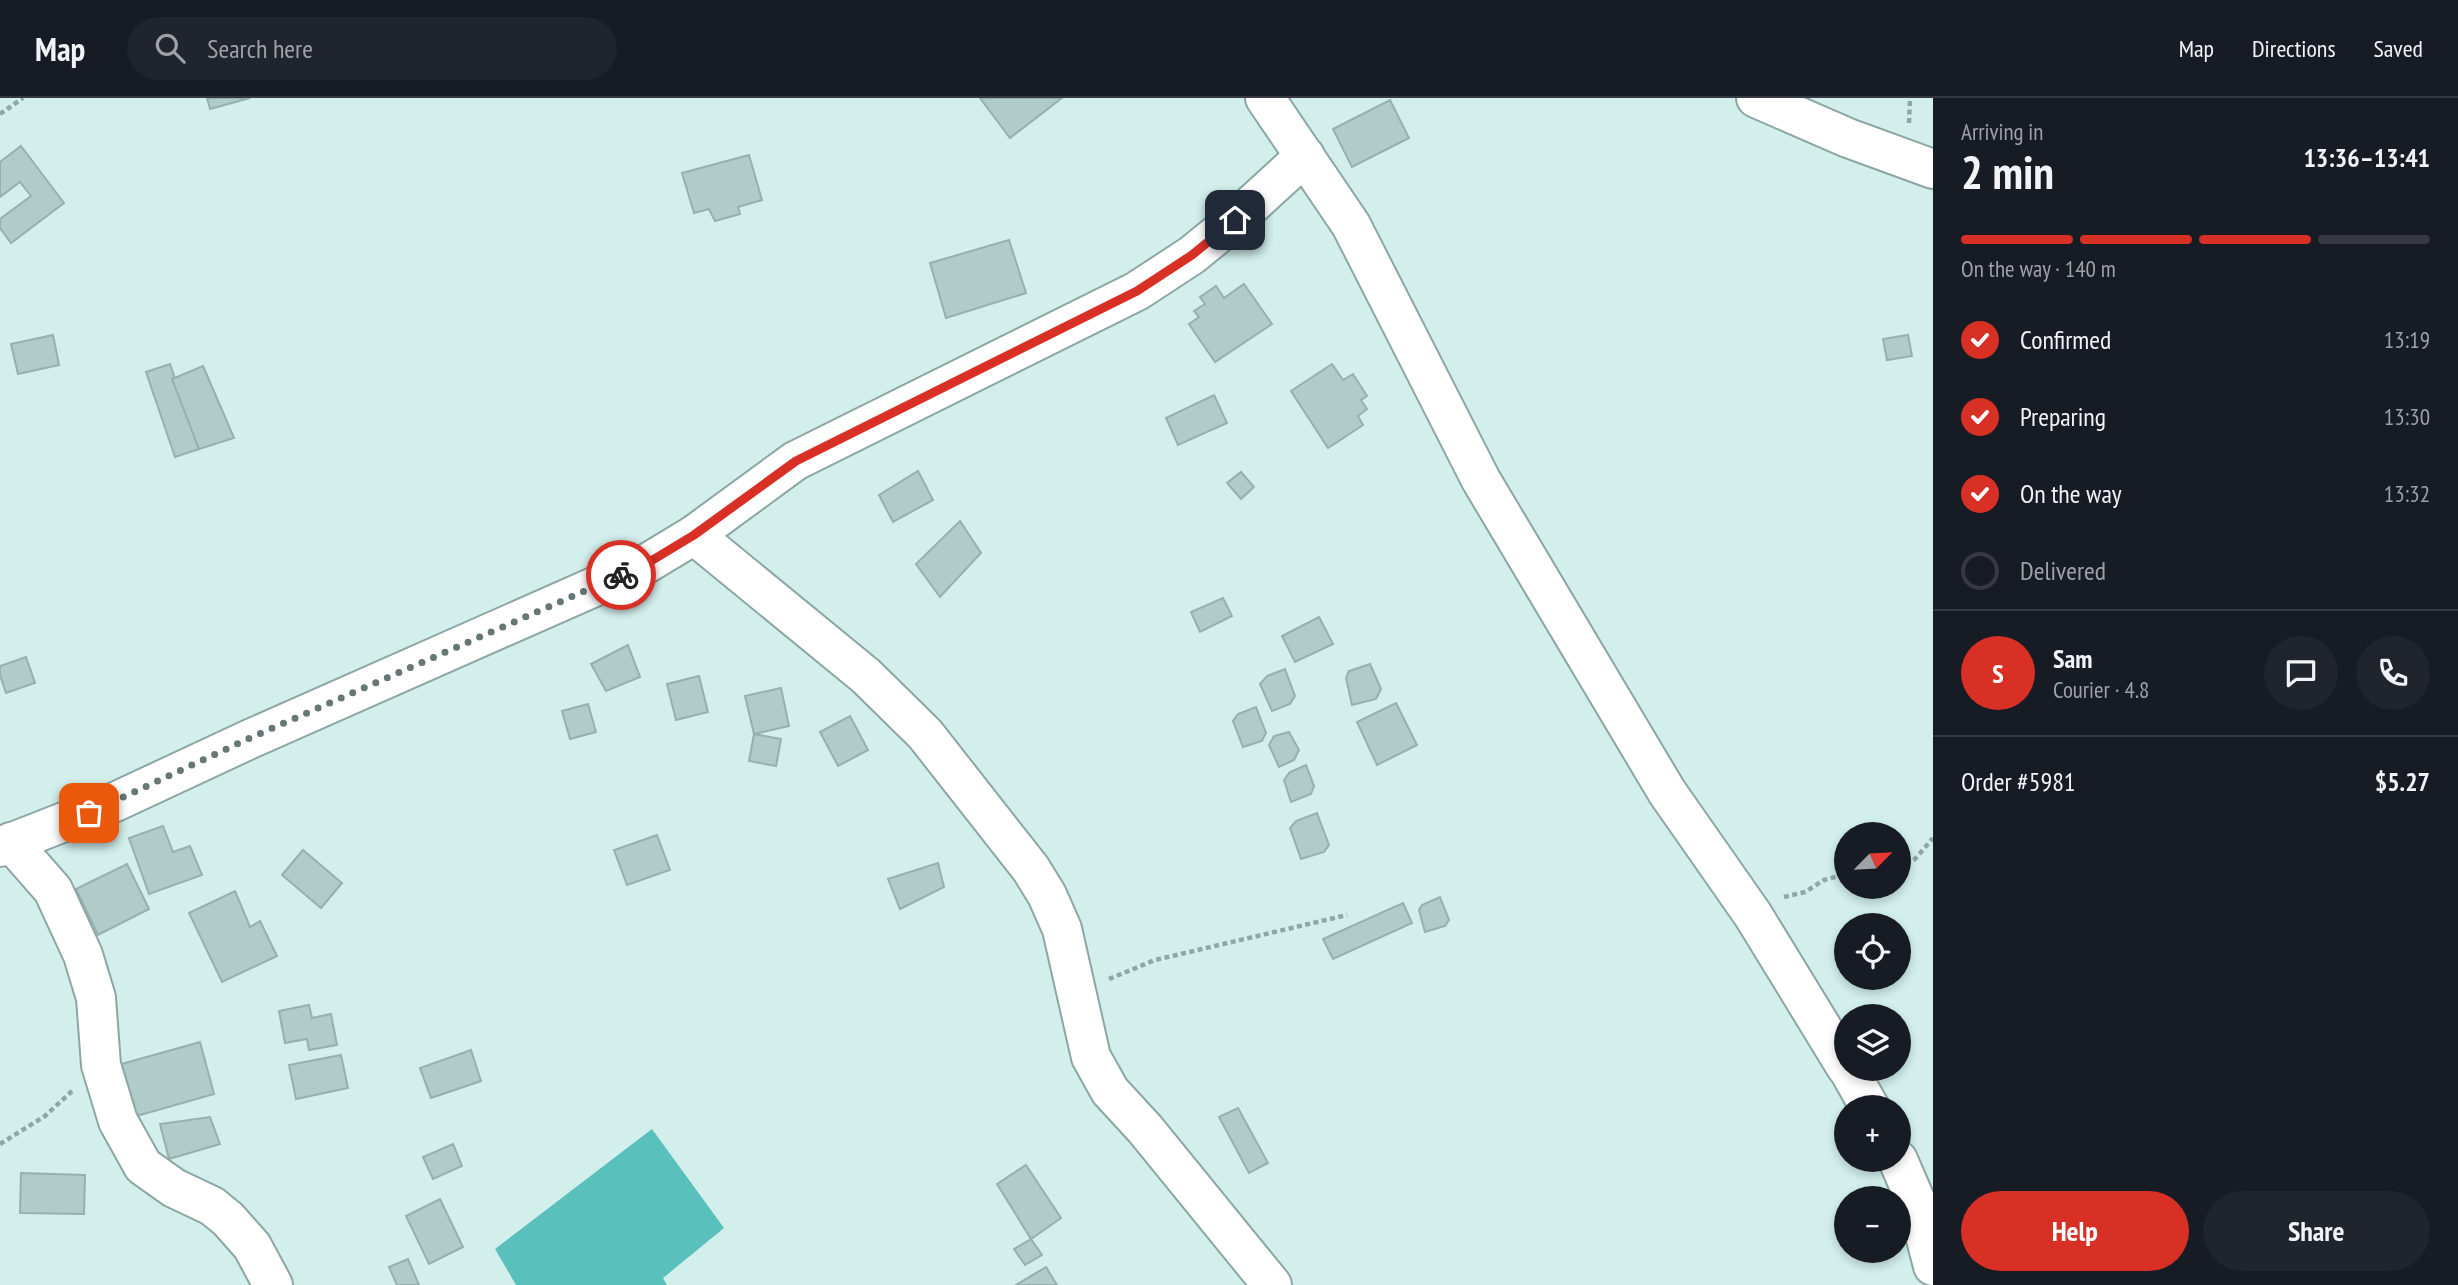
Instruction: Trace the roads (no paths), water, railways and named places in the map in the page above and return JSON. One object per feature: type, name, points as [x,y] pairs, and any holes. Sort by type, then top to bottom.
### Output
[{"type":"street","points":[[1265,98],[1351,225],[1481,480],[1667,792],[1753,915],[1834,1047]]},
{"type":"street","points":[[1756,98],[1848,138],[1933,169]]},
{"type":"street","points":[[273,1285],[252,1245],[228,1219],[212,1206],[174,1188],[143,1166],[118,1121],[101,1065],[96,998],[83,956],[53,890],[6,845],[115,802],[250,738],[646,564],[694,535],[796,461],[1137,291],[1192,255],[1305,156]]},
{"type":"street","points":[[694,535],[866,676],[925,734],[1031,869],[1062,929],[1091,1057],[1110,1091],[1145,1129],[1272,1285]]},
{"type":"street","points":[[1903,1172],[1917,1204],[1933,1266]]}]
